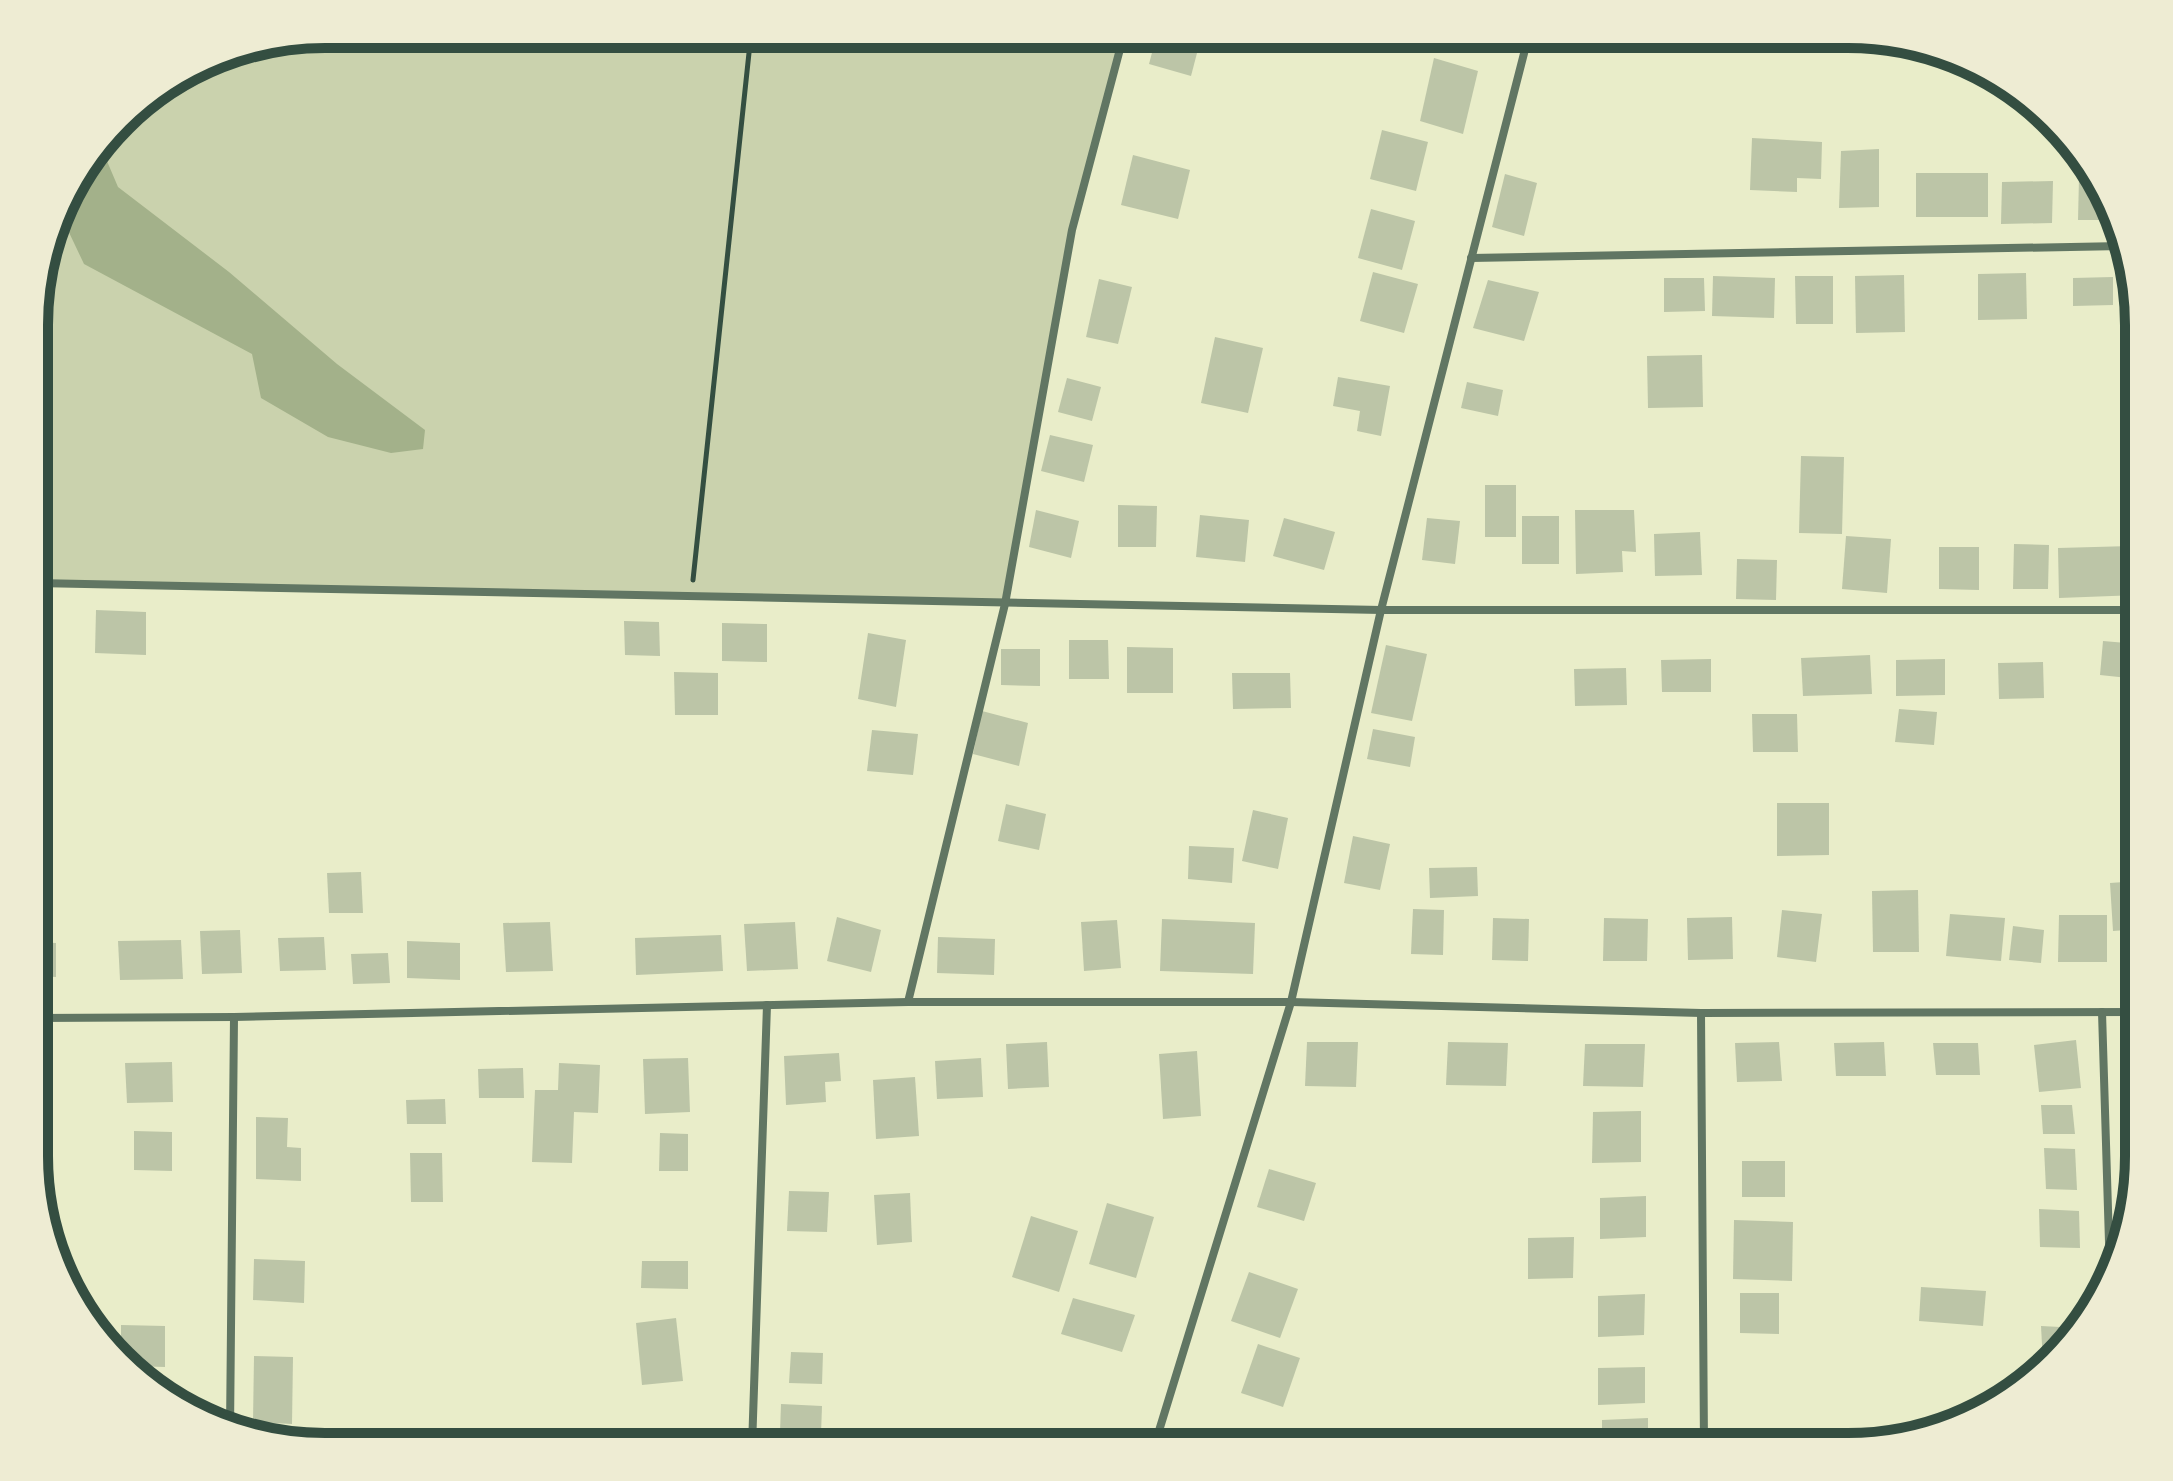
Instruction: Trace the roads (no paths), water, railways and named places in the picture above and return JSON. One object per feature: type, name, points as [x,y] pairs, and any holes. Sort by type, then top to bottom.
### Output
[{"type":"street","points":[[908,1002],[1005,604],[1072,230],[1120,49]]},
{"type":"street","points":[[1158,1433],[1291,1002],[1381,610],[1525,49]]},
{"type":"street","points":[[1471,258],[2114,246]]},
{"type":"street","points":[[48,583],[1381,610],[2124,610]]},
{"type":"street","points":[[49,1018],[234,1017],[908,1002],[1291,1002],[1701,1013],[2124,1012]]},
{"type":"street","points":[[752,1432],[767,1005]]},
{"type":"street","points":[[2102,1012],[2109,1247]]},
{"type":"street","points":[[1701,1013],[1704,1433]]},
{"type":"street","points":[[230,1416],[234,1017]]}]
